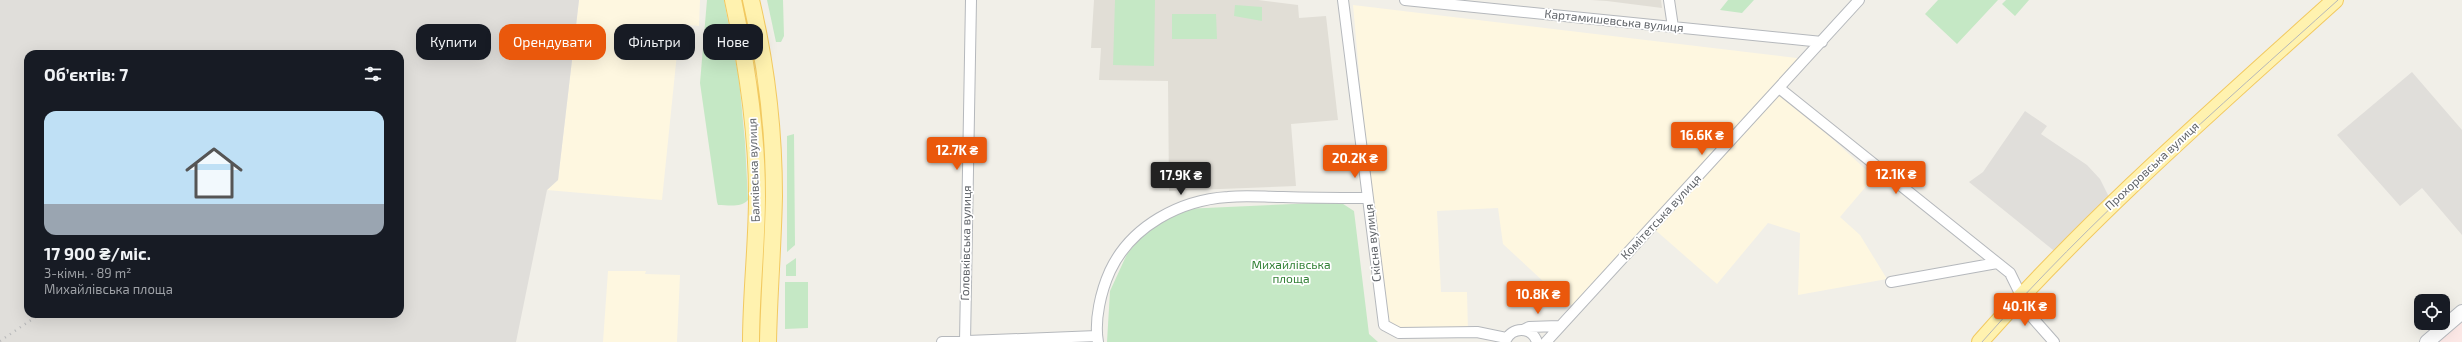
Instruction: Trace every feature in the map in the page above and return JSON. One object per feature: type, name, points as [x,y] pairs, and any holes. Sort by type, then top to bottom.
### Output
[{"type":"main road","name":"Балківська вулиця","points":[[733,0],[745,58],[755,137],[756,239],[751,342]]},
{"type":"main road","name":"Балківська вулиця","points":[[751,0],[762,55],[773,163],[773,239],[768,342]]},
{"type":"main road","name":"Прохоровська вулиця","points":[[1980,342],[2021,296],[2111,204],[2335,0]]},
{"type":"main road","points":[[2427,342],[2462,312]]},
{"type":"street","name":"Головківська вулиця","points":[[965,341],[971,0]]},
{"type":"street","name":"Cкісна вулиця","points":[[1343,0],[1384,325],[1399,338]]},
{"type":"street","name":"Картамишевська вулиця","points":[[1405,0],[1822,42]]},
{"type":"street","points":[[1669,0],[1672,27]]},
{"type":"street","name":"Комітетська вулиця","points":[[1546,342],[1559,326],[1822,42],[1859,0]]},
{"type":"street","points":[[1779,88],[2010,273],[2031,316],[2054,342]]},
{"type":"street","points":[[942,342],[1097,339],[1099,310],[1105,282],[1117,257],[1136,235],[1164,215],[1193,203],[1228,197],[1368,198]]},
{"type":"street","points":[[1891,282],[1997,263]]},
{"type":"street","points":[[1399,338],[1477,332],[1506,340],[1513,332],[1530,327],[1559,326]]},
{"type":"street","points":[[1524,330],[1531,332],[1537,342]]},
{"type":"shaded area","points":[[0,0],[579,0],[576,24],[499,24],[499,60],[572,60],[558,180],[547,190],[516,342],[0,342]]},
{"type":"shaded area","points":[[579,0],[700,0],[699,26],[695,26],[695,24],[614,24],[614,60],[676,60],[662,200],[547,190],[558,180],[572,60],[606,60],[606,24],[576,24]]},
{"type":"shaded area","points":[[1094,0],[1258,0],[1298,5],[1299,18],[1326,16],[1338,120],[1291,124],[1296,186],[1169,191],[1168,81],[1099,80],[1101,48],[1091,48]]},
{"type":"shaded area","points":[[1591,0],[1661,0],[1662,8],[1607,1]]},
{"type":"shaded area","points":[[1353,5],[1805,59],[1573,306],[1559,296],[1503,244],[1498,208],[1437,211],[1441,292],[1467,292],[1468,332],[1391,330],[1379,296]]},
{"type":"shaded area","points":[[2412,72],[2462,130],[2462,235],[2422,188],[2400,206],[2337,135]]},
{"type":"shaded area","points":[[1779,90],[1874,177],[1840,217],[1860,235],[1887,279],[1798,295],[1800,233],[1768,223],[1717,284],[1653,228]]},
{"type":"shaded area","points":[[2025,111],[2047,126],[2041,134],[2087,165],[2100,179],[2111,201],[2058,254],[1969,182],[1983,172]]},
{"type":"shaded area","points":[[608,271],[646,271],[645,274],[680,275],[677,342],[603,342]]},
{"type":"shaded area","points":[[2462,312],[2462,342],[2428,342],[2442,330],[2450,330],[2450,323]]},
{"type":"green space","points":[[707,0],[724,0],[729,24],[705,24]]},
{"type":"green space","points":[[767,0],[783,0],[784,36],[781,42],[776,42]]},
{"type":"green space","points":[[1115,0],[1155,0],[1154,66],[1113,65]]},
{"type":"green space","points":[[1728,0],[1754,0],[1742,13],[1720,10]]},
{"type":"green space","points":[[1938,0],[1998,0],[1957,44],[1925,14]]},
{"type":"green space","points":[[2006,0],[2029,0],[2015,16],[2002,4]]},
{"type":"green space","points":[[1235,5],[1262,7],[1262,21],[1234,16]]},
{"type":"green space","points":[[1172,14],[1216,14],[1217,39],[1172,39]]},
{"type":"green space","points":[[703,47],[703,60],[735,60],[739,79],[745,142],[748,200],[745,203],[730,206],[718,205],[700,83]]},
{"type":"green space","points":[[794,134],[795,245],[787,252],[787,136]]},
{"type":"green space","name":"Михайлівська площа","points":[[1340,202],[1354,211],[1369,334],[1378,342],[1107,342],[1110,291],[1127,254],[1148,229],[1183,209]]},
{"type":"green space","points":[[796,258],[796,276],[786,276],[786,265]]},
{"type":"green space","points":[[785,282],[808,282],[808,328],[785,329]]},
{"type":"tram line","points":[[1982,342],[2066,252],[2110,208],[2200,124],[2338,0]]},
{"type":"railway","points":[[0,341],[34,318]]}]
